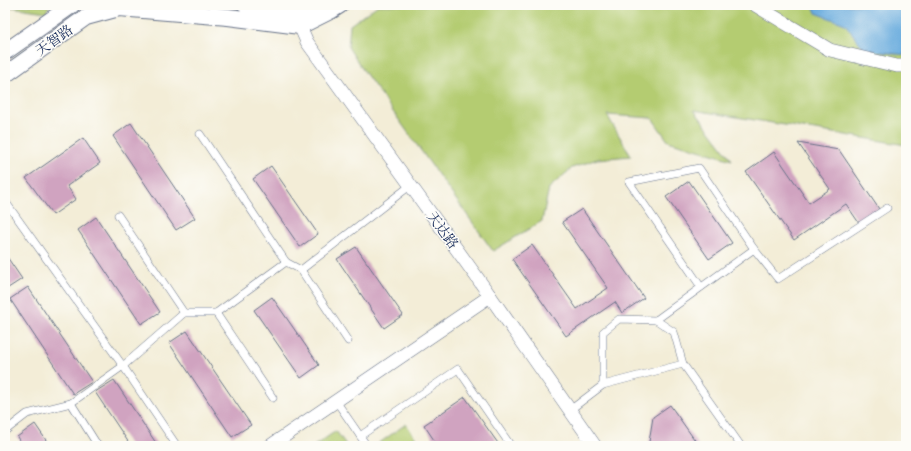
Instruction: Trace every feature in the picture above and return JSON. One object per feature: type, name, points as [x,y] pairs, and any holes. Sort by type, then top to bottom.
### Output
[{"type":"street","name":"天智路","points":[[5,52],[72,5]]},
{"type":"street","name":"天智路","points":[[246,5],[300,19]]},
{"type":"street","name":"天智路","points":[[5,75],[86,17],[101,9],[119,8],[228,17],[300,19],[316,5]]},
{"type":"street","points":[[300,19],[332,10],[340,5]]},
{"type":"street","points":[[755,5],[830,50],[897,66],[906,66]]},
{"type":"street","name":"天达路","points":[[300,19],[307,42],[411,185],[595,446]]},
{"type":"street","points":[[270,446],[490,296]]},
{"type":"lane","points":[[200,134],[286,262],[301,270],[348,341]]},
{"type":"lane","points":[[701,287],[628,182],[699,168],[754,249],[778,279],[887,208]]},
{"type":"lane","points":[[301,270],[411,185]]},
{"type":"lane","points":[[5,201],[123,366],[177,446]]},
{"type":"lane","points":[[118,215],[184,312]]},
{"type":"lane","points":[[656,320],[754,249]]},
{"type":"lane","points":[[5,431],[27,414],[71,403],[123,366],[184,312],[216,313],[286,262]]},
{"type":"lane","points":[[216,313],[273,398]]},
{"type":"lane","points":[[603,385],[603,332],[619,319],[656,320],[674,332],[682,364],[741,446]]},
{"type":"lane","points":[[570,410],[603,385],[682,364]]},
{"type":"lane","points":[[360,436],[458,369],[511,446]]},
{"type":"lane","points":[[336,401],[366,446]]},
{"type":"lane","points":[[71,403],[98,446]]},
{"type":"green space","points":[[5,5],[50,5],[46,12]]},
{"type":"green space","points":[[378,5],[906,5],[906,145],[694,110],[732,160],[668,141],[652,118],[607,115],[631,156],[597,159],[572,168],[549,188],[542,221],[493,251],[348,47],[350,25]]},
{"type":"green space","points":[[406,424],[421,446],[375,446]]},
{"type":"green space","points":[[336,431],[347,446],[314,446]]},
{"type":"water","points":[[813,5],[906,5],[906,55],[865,50],[845,24],[816,13]]},
{"type":"building","points":[[131,123],[195,218],[176,230],[113,136]]},
{"type":"building","points":[[83,138],[100,163],[67,186],[76,199],[53,215],[26,178]]},
{"type":"building","points":[[798,143],[839,150],[879,209],[859,223],[846,204],[794,240],[746,172],[774,152],[809,203],[830,189]]},
{"type":"building","points":[[271,166],[318,234],[300,247],[253,179]]},
{"type":"building","points":[[689,181],[732,243],[709,259],[666,197]]},
{"type":"building","points":[[582,209],[644,298],[622,313],[615,302],[566,336],[512,259],[532,245],[577,309],[608,288],[562,222]]},
{"type":"building","points":[[96,217],[160,312],[141,324],[78,230]]},
{"type":"building","points":[[356,247],[403,315],[384,328],[337,259]]},
{"type":"building","points":[[5,254],[22,279],[5,290]]},
{"type":"building","points":[[28,287],[92,382],[73,394],[10,299]]},
{"type":"building","points":[[272,297],[319,365],[301,378],[254,310]]},
{"type":"building","points":[[187,331],[251,425],[232,437],[169,343]]},
{"type":"building","points":[[114,380],[158,446],[131,446],[95,392]]},
{"type":"building","points":[[465,397],[500,446],[438,446],[424,425]]},
{"type":"building","points":[[670,405],[699,446],[652,446],[649,442],[653,417]]},
{"type":"building","points":[[35,424],[50,446],[23,446],[17,437]]}]
